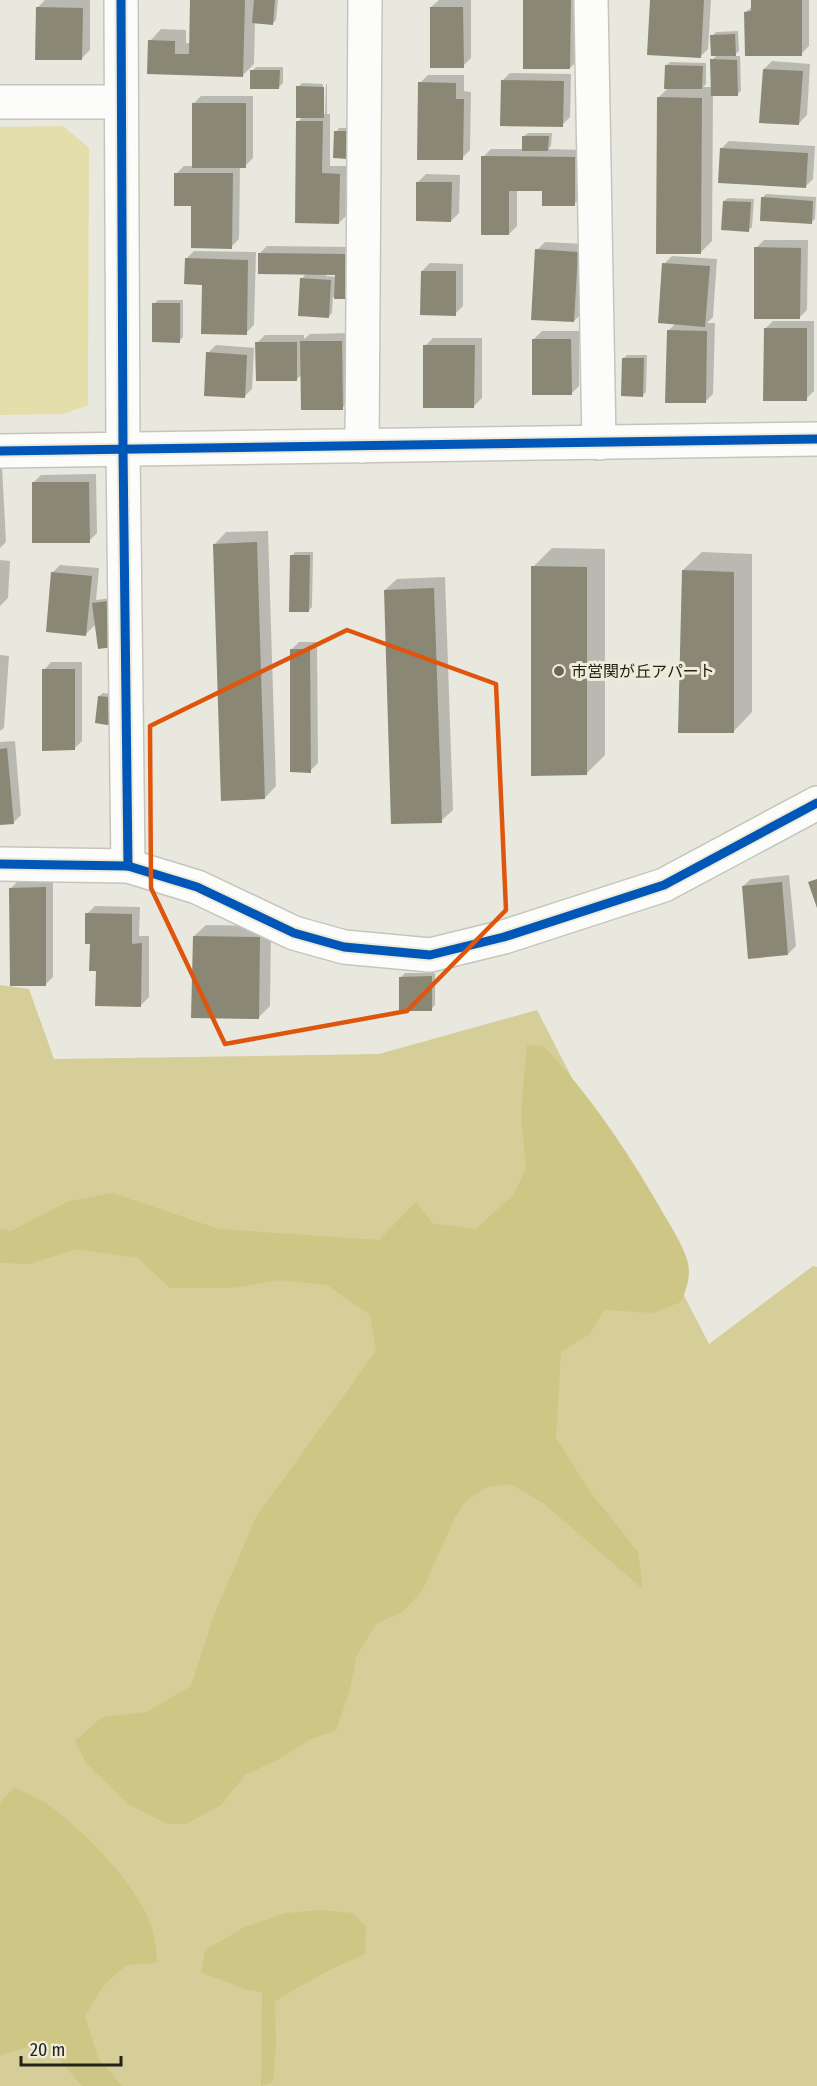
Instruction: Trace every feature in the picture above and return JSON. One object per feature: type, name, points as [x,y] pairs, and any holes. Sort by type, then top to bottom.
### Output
[{"type":"street","points":[[121,0],[128,866]]},
{"type":"street","points":[[362,446],[365,0]]},
{"type":"street","points":[[591,0],[599,443]]},
{"type":"street","points":[[0,102],[121,102]]},
{"type":"street","points":[[0,452],[817,439]]},
{"type":"street","points":[[0,864],[128,866],[197,888],[294,933],[344,947],[430,955],[504,937],[664,885],[817,803]]},
{"type":"highlighted area","points":[[347,630],[496,684],[506,910],[407,1011],[225,1044],[151,888],[150,726]]},
{"type":"shaded area","points":[[63,126],[89,148],[88,405],[64,414],[0,415],[0,127]]},
{"type":"shaded area","points":[[0,985],[29,989],[54,1059],[379,1054],[537,1010],[709,1344],[813,1266],[817,1267],[817,2086],[0,2086]]},
{"type":"shaded area","points":[[527,1045],[544,1046],[592,1103],[646,1184],[679,1241],[688,1263],[688,1278],[681,1302],[653,1313],[604,1310],[590,1334],[561,1352],[556,1438],[591,1493],[638,1552],[643,1589],[543,1503],[511,1484],[487,1487],[466,1501],[455,1517],[422,1591],[402,1612],[376,1624],[356,1657],[350,1690],[336,1730],[309,1740],[274,1762],[246,1774],[221,1805],[186,1824],[167,1824],[129,1805],[86,1763],[75,1741],[102,1717],[146,1712],[191,1686],[214,1615],[256,1517],[376,1351],[370,1315],[327,1285],[279,1280],[232,1288],[170,1288],[138,1258],[76,1249],[29,1264],[0,1263],[0,1229],[11,1231],[67,1202],[112,1193],[219,1229],[379,1240],[416,1202],[433,1224],[476,1229],[514,1194],[526,1168],[521,1114]]},
{"type":"shaded area","points":[[14,1787],[47,1804],[91,1842],[120,1873],[150,1922],[157,1963],[126,1965],[103,1986],[85,2016],[98,2058],[122,2086],[82,2086],[56,2056],[28,2047],[0,2055],[0,1803]]},
{"type":"shaded area","points":[[322,1910],[353,1913],[366,1927],[365,1954],[319,1976],[275,2002],[276,2046],[273,2082],[261,2086],[262,1992],[245,1989],[201,1972],[205,1950],[243,1928],[286,1913]]},
{"type":"building","points":[[190,0],[245,0],[243,77],[147,74],[148,40],[175,41],[175,54],[189,54]]},
{"type":"building","points":[[254,0],[275,0],[273,25],[252,23]]},
{"type":"building","points":[[523,0],[571,0],[570,69],[523,69]]},
{"type":"building","points":[[650,0],[704,0],[701,58],[647,55]]},
{"type":"building","points":[[751,0],[802,0],[802,56],[745,56],[744,12],[751,11]]},
{"type":"building","points":[[36,7],[83,8],[82,60],[35,60]]},
{"type":"building","points":[[430,7],[463,7],[464,68],[430,68]]},
{"type":"building","points":[[735,34],[736,56],[711,56],[710,35]]},
{"type":"building","points":[[710,59],[737,60],[738,96],[711,96]]},
{"type":"building","points":[[665,65],[703,66],[702,89],[664,89]]},
{"type":"building","points":[[763,69],[803,71],[799,125],[759,123]]},
{"type":"building","points":[[250,70],[280,70],[279,89],[250,89]]},
{"type":"building","points":[[501,80],[564,81],[563,127],[500,126]]},
{"type":"building","points":[[418,82],[456,83],[456,99],[464,99],[463,160],[417,160]]},
{"type":"building","points":[[296,86],[324,87],[324,118],[296,118]]},
{"type":"building","points":[[657,97],[702,98],[701,254],[656,254]]},
{"type":"building","points":[[192,103],[246,103],[246,168],[192,168]]},
{"type":"building","points":[[296,121],[323,121],[322,173],[340,174],[339,224],[295,223]]},
{"type":"building","points":[[334,131],[350,131],[348,159],[333,158]]},
{"type":"building","points":[[522,136],[549,136],[548,151],[522,151]]},
{"type":"building","points":[[720,148],[808,153],[806,188],[718,183]]},
{"type":"building","points":[[481,156],[575,157],[575,206],[542,206],[542,191],[509,191],[509,235],[481,235]]},
{"type":"building","points":[[174,173],[233,173],[232,249],[191,248],[191,206],[174,206]]},
{"type":"building","points":[[416,182],[452,182],[451,222],[416,221]]},
{"type":"building","points":[[761,197],[813,201],[812,224],[760,221]]},
{"type":"building","points":[[723,201],[751,202],[749,232],[721,230]]},
{"type":"building","points":[[754,247],[801,248],[800,319],[754,319]]},
{"type":"building","points":[[535,249],[578,252],[574,322],[531,320]]},
{"type":"building","points":[[258,253],[345,254],[345,299],[334,299],[335,275],[258,274]]},
{"type":"building","points":[[185,258],[248,260],[247,335],[201,334],[202,285],[184,284]]},
{"type":"building","points":[[662,263],[710,266],[705,327],[658,323]]},
{"type":"building","points":[[421,271],[456,271],[456,316],[420,315]]},
{"type":"building","points":[[300,278],[331,280],[329,318],[298,316]]},
{"type":"building","points":[[152,303],[180,303],[180,343],[152,342]]},
{"type":"building","points":[[764,328],[807,328],[807,401],[763,401]]},
{"type":"building","points":[[667,330],[707,331],[706,403],[665,403]]},
{"type":"building","points":[[532,339],[571,339],[572,395],[532,395]]},
{"type":"building","points":[[300,341],[342,341],[343,410],[301,410]]},
{"type":"building","points":[[255,342],[297,342],[297,381],[256,381]]},
{"type":"building","points":[[423,345],[475,345],[474,408],[423,408]]},
{"type":"building","points":[[206,352],[247,355],[245,398],[204,396]]},
{"type":"building","points":[[622,358],[644,358],[643,397],[621,396]]},
{"type":"building","points":[[32,482],[89,482],[90,543],[32,543]]},
{"type":"building","points":[[257,542],[265,799],[221,801],[213,544]]},
{"type":"building","points":[[290,555],[310,555],[309,612],[289,612]]},
{"type":"building","name":"市営関が丘アパート","points":[[531,566],[587,567],[587,775],[531,776]]},
{"type":"building","name":"市営関が丘アパート","points":[[682,570],[734,572],[734,733],[678,733]]},
{"type":"building","points":[[51,572],[92,576],[86,636],[46,632]]},
{"type":"building","points":[[434,588],[442,823],[391,824],[384,590]]},
{"type":"building","points":[[108,601],[114,647],[98,649],[92,603]]},
{"type":"building","points":[[290,649],[310,649],[311,773],[290,772]]},
{"type":"building","points":[[42,669],[75,669],[75,750],[42,751]]},
{"type":"building","points":[[98,696],[117,698],[114,726],[95,723]]},
{"type":"building","points":[[7,748],[14,824],[0,825],[0,749]]},
{"type":"building","points":[[817,879],[817,908],[808,882]]},
{"type":"building","points":[[782,882],[788,955],[748,959],[742,886]]},
{"type":"building","points":[[46,887],[46,986],[10,986],[9,888]]},
{"type":"building","points":[[85,913],[132,914],[132,944],[142,943],[141,1007],[95,1006],[96,971],[89,971],[90,944],[85,944]]},
{"type":"building","points":[[193,936],[260,937],[259,1019],[191,1018]]},
{"type":"building","points":[[432,976],[432,1011],[399,1011],[399,977]]},
{"type":"cycle path","points":[[121,0],[128,866]]},
{"type":"cycle path","points":[[0,451],[817,439]]},
{"type":"cycle path","points":[[0,864],[128,866],[197,887],[294,933],[344,947],[430,955],[504,937],[664,885],[817,803]]},
{"type":"place","name":"市営関が丘アパート","points":[[559,671]]}]
